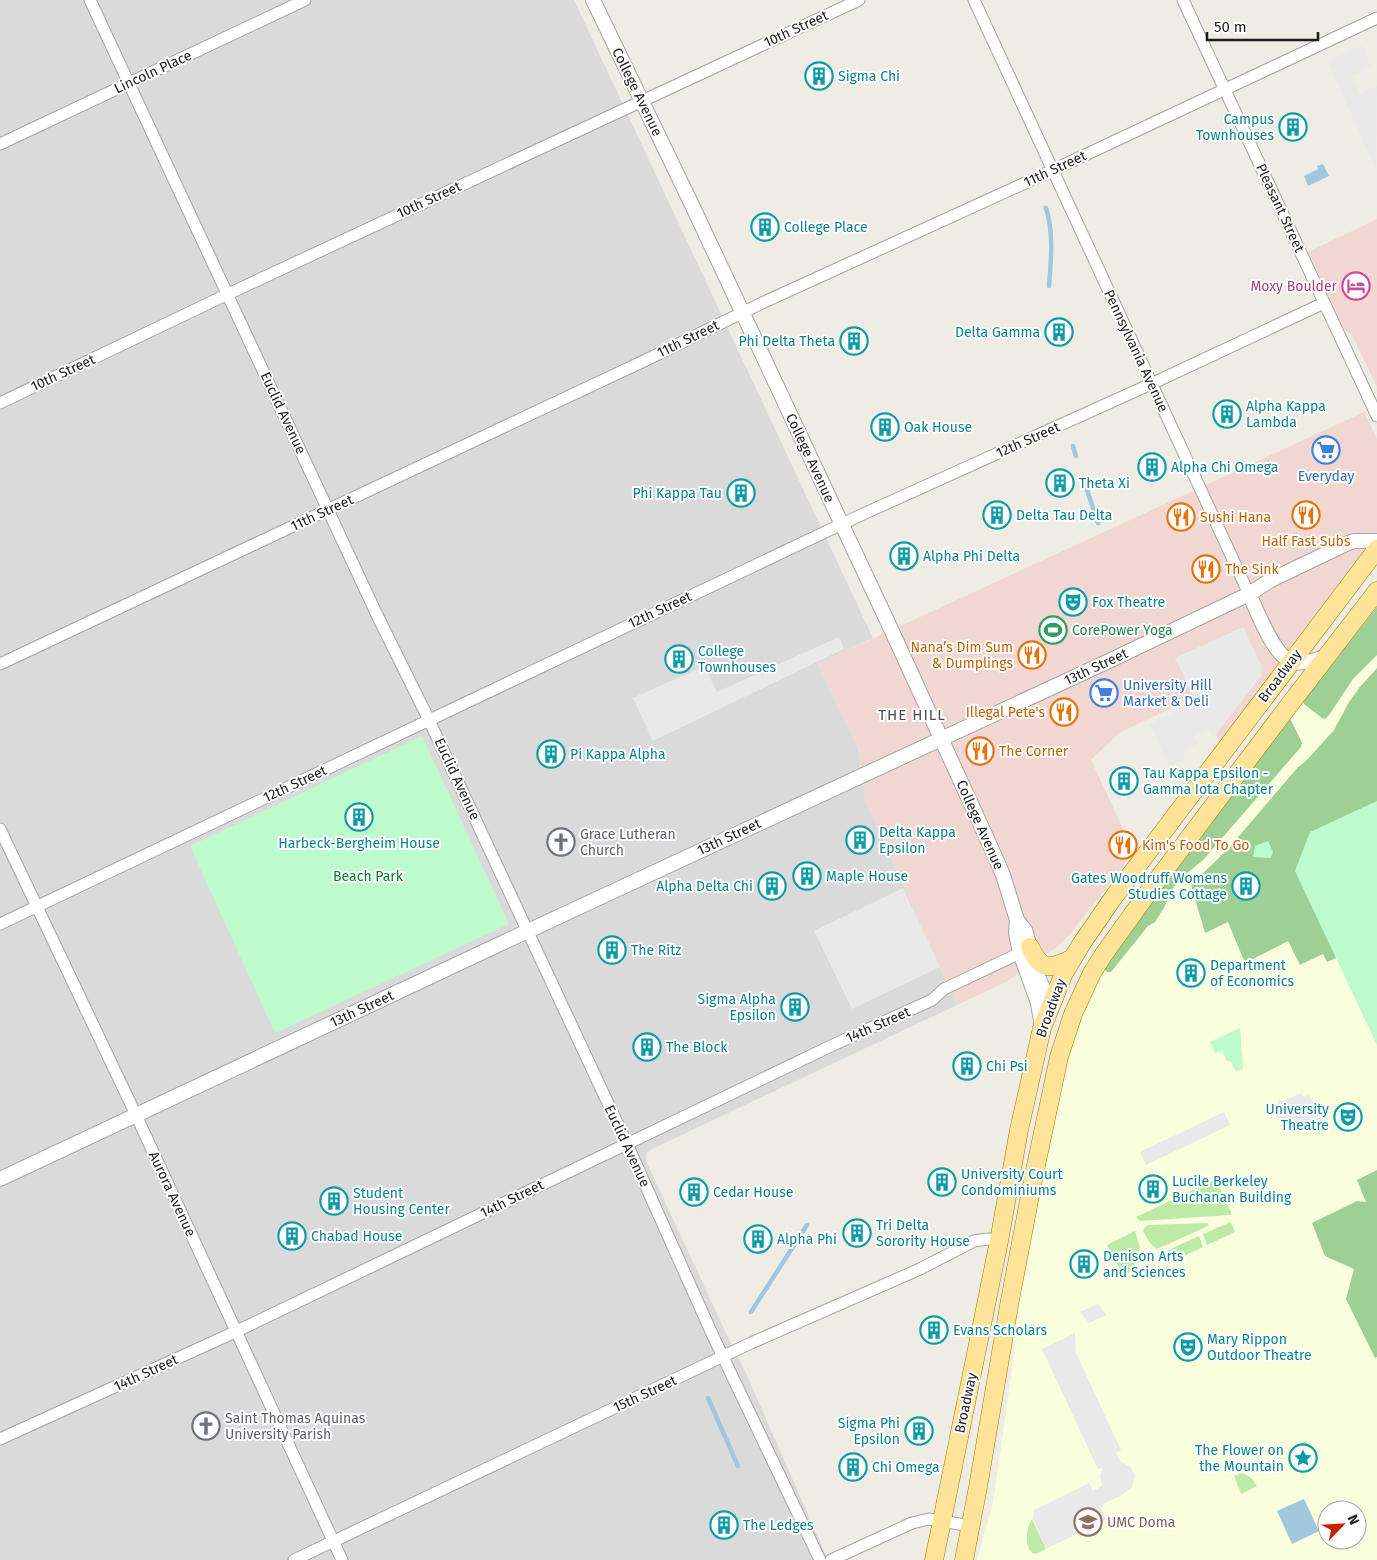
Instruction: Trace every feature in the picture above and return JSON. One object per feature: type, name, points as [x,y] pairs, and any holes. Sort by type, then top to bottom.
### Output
[{"type":"main road","name":"Broadway","points":[[934,1560],[999,1240],[1019,1130],[1042,1028],[1064,973],[1113,898],[1377,549]]},
{"type":"main road","name":"Broadway","points":[[964,1560],[1014,1277],[1060,1057],[1076,1008],[1092,973],[1155,883],[1377,591]]},
{"type":"main road","points":[[1025,950],[1039,963],[1048,966],[1055,966],[1073,958]]},
{"type":"main road","points":[[1050,1005],[1057,1028],[1060,1057]]},
{"type":"street","name":"Euclid Avenue","points":[[90,0],[377,615],[429,720],[627,1144],[723,1357],[820,1560]]},
{"type":"street","name":"Lincoln Place","points":[[0,144],[305,0]]},
{"type":"street","name":"College Avenue","points":[[593,0],[742,312],[1003,875],[1017,920],[1025,930],[1025,950],[1042,1028]]},
{"type":"street","name":"10th Street","points":[[0,403],[228,294],[859,0]]},
{"type":"street","name":"Pennsylvania Avenue","points":[[974,0],[1271,640],[1279,652],[1292,662]]},
{"type":"street","name":"Pleasant Street","points":[[1183,0],[1377,416]]},
{"type":"street","name":"11th Street","points":[[0,664],[646,360],[742,312],[1052,171],[1377,18]]},
{"type":"street","name":"12th Street","points":[[0,924],[841,525],[1324,303]]},
{"type":"street","name":"13th Street","points":[[0,1179],[1249,594],[1271,580],[1346,544],[1354,541],[1377,541]]},
{"type":"street","points":[[1292,662],[1314,661],[1327,656]]},
{"type":"street","name":"Aurora Avenue","points":[[0,829],[136,1115],[342,1560]]},
{"type":"street","name":"College Avenue","points":[[1025,950],[1050,1005]]},
{"type":"street","name":"14th Street","points":[[0,1439],[235,1332],[833,1045],[932,1000],[944,989],[1025,950]]},
{"type":"street","name":"15th Street","points":[[294,1560],[751,1343],[920,1269],[974,1241],[982,1239],[999,1240]]},
{"type":"street","points":[[831,1560],[924,1519],[971,1526]]},
{"type":"shaded area","points":[[0,0],[574,0],[873,638],[818,664],[858,748],[866,802],[957,1005],[652,1149],[647,1153],[646,1157],[646,1161],[746,1373],[828,1560],[0,1560]]},
{"type":"shaded area","points":[[1362,45],[1371,66],[1352,76],[1360,94],[1377,86],[1376,170],[1327,61]]},
{"type":"shaded area","points":[[1377,219],[1377,387],[1352,335],[1344,329],[1308,252]]},
{"type":"shaded area","points":[[1364,412],[1377,439],[1377,537],[1220,744],[1199,695],[1119,733],[1091,760],[1134,852],[1070,934],[1057,947],[1006,982],[957,1005],[866,802],[858,748],[818,664]]},
{"type":"shaded area","points":[[1377,603],[1377,1560],[977,1560],[993,1503],[1015,1348],[1013,1325],[1064,1071],[1077,1026],[1103,969]]},
{"type":"shaded area","points":[[1243,627],[1262,667],[1261,676],[1213,738],[1208,729],[1194,736],[1198,744],[1182,752],[1185,760],[1170,767],[1150,724],[1196,702],[1175,658]]},
{"type":"shaded area","points":[[839,637],[844,649],[653,741],[633,698],[704,666],[717,692]]},
{"type":"shaded area","points":[[903,888],[940,967],[852,1009],[814,931]]},
{"type":"shaded area","points":[[1301,1093],[1304,1097],[1309,1095],[1325,1128],[1318,1131],[1312,1119],[1285,1132],[1275,1112],[1279,1100],[1283,1101]]},
{"type":"shaded area","points":[[1224,1112],[1230,1125],[1146,1165],[1140,1152]]},
{"type":"shaded area","points":[[1098,1304],[1106,1315],[1089,1323],[1080,1312]]},
{"type":"shaded area","points":[[1075,1333],[1076,1353],[1121,1450],[1116,1453],[1120,1461],[1131,1467],[1135,1476],[1132,1487],[1120,1496],[1105,1503],[1101,1508],[1106,1520],[1046,1549],[1033,1519],[1034,1510],[1089,1483],[1093,1491],[1102,1486],[1100,1476],[1103,1468],[1098,1469],[1042,1349]]},
{"type":"green space","points":[[1377,607],[1377,655],[1353,679],[1329,715],[1325,719],[1322,718],[1304,704],[1303,701]]},
{"type":"green space","points":[[1377,668],[1377,1037],[1338,957],[1327,962],[1323,954],[1300,965],[1288,941],[1245,963],[1228,922],[1205,933],[1191,885],[1227,850],[1298,767],[1306,761],[1334,730],[1349,702]]},
{"type":"green space","points":[[1290,718],[1302,743],[1301,747],[1203,860],[1180,879],[1171,891],[1165,906],[1155,922],[1148,926],[1111,972],[1107,972],[1104,969],[1126,935],[1131,932],[1149,905]]},
{"type":"green space","name":"Beach Park","points":[[422,736],[509,924],[275,1033],[190,846]]},
{"type":"green space","points":[[1377,801],[1377,1045],[1295,871],[1310,832]]},
{"type":"green space","points":[[1268,841],[1273,852],[1271,858],[1253,857],[1255,846]]},
{"type":"green space","points":[[1240,1028],[1243,1068],[1236,1072],[1222,1051],[1215,1053],[1210,1042]]},
{"type":"green space","points":[[1377,1170],[1377,1357],[1375,1358],[1346,1299],[1354,1269],[1325,1256],[1312,1223],[1357,1201],[1366,1202],[1357,1180]]},
{"type":"green space","points":[[1216,1179],[1231,1215],[1140,1221],[1136,1217]]},
{"type":"green space","points":[[1231,1222],[1235,1232],[1207,1245],[1203,1234]]},
{"type":"green space","points":[[1208,1223],[1209,1225],[1206,1227],[1157,1249],[1150,1243],[1143,1231],[1148,1225]]},
{"type":"green space","points":[[1135,1231],[1140,1248],[1134,1267],[1129,1273],[1125,1274],[1122,1273],[1107,1245]]},
{"type":"green space","points":[[1199,1236],[1203,1247],[1169,1263],[1164,1252]]},
{"type":"green space","points":[[1306,1441],[1316,1463],[1300,1471],[1295,1460],[1295,1453],[1301,1443]]},
{"type":"green space","points":[[1241,1473],[1254,1481],[1257,1486],[1241,1494],[1234,1476]]},
{"type":"green space","points":[[1032,1519],[1046,1549],[1036,1554],[1032,1553],[1029,1549],[1027,1541],[1028,1527]]},
{"type":"water","points":[[1323,164],[1329,176],[1308,186],[1304,176],[1318,169],[1317,166]]},
{"type":"water","points":[[1304,1499],[1317,1527],[1317,1532],[1292,1544],[1277,1511]]},
{"type":"waterway","points":[[1046,208],[1051,237],[1049,286]]},
{"type":"waterway","points":[[1073,446],[1076,456]]},
{"type":"waterway","points":[[1085,484],[1098,523]]},
{"type":"waterway","points":[[751,1312],[807,1225]]},
{"type":"waterway","points":[[708,1398],[738,1466]]},
{"type":"place","name":"Sigma Chi","points":[[819,76]]},
{"type":"place","name":"Campus Townhouses","points":[[1293,127]]},
{"type":"place","name":"College Place","points":[[765,227]]},
{"type":"place","name":"Moxy Boulder","points":[[1356,286]]},
{"type":"place","name":"Delta Gamma","points":[[1059,332]]},
{"type":"place","name":"Phi Delta Theta","points":[[854,341]]},
{"type":"place","name":"Alpha Kappa Lambda","points":[[1227,414]]},
{"type":"place","name":"Oak House","points":[[885,427]]},
{"type":"place","name":"Everyday","points":[[1326,450]]},
{"type":"place","name":"Alpha Chi Omega","points":[[1152,467]]},
{"type":"place","name":"Theta Xi","points":[[1060,483]]},
{"type":"place","name":"Phi Kappa Tau","points":[[741,493]]},
{"type":"place","name":"Delta Tau Delta","points":[[997,515]]},
{"type":"place","name":"Half Fast Subs","points":[[1306,515]]},
{"type":"place","name":"Sushi Hana","points":[[1181,517]]},
{"type":"place","name":"Alpha Phi Delta","points":[[904,556]]},
{"type":"place","name":"The Sink","points":[[1206,569]]},
{"type":"place","name":"Fox Theatre","points":[[1073,602]]},
{"type":"place","name":"CorePower Yoga","points":[[1053,630]]},
{"type":"place","name":"Nana’s Dim Sum & Dumplings","points":[[1032,655]]},
{"type":"place","name":"College Townhouses","points":[[679,659]]},
{"type":"place","name":"University Hill Market & Deli","points":[[1104,693]]},
{"type":"place","name":"Illegal Pete's","points":[[1064,712]]},
{"type":"place","name":"The Corner","points":[[980,751]]},
{"type":"place","name":"Pi Kappa Alpha","points":[[551,754]]},
{"type":"place","name":"Tau Kappa Epsilon - Gamma Iota Chapter","points":[[1124,781]]},
{"type":"place","name":"Harbeck-Bergheim House","points":[[359,817]]},
{"type":"place","name":"Delta Kappa Epsilon","points":[[860,840]]},
{"type":"place","name":"Grace Lutheran Church","points":[[561,842]]},
{"type":"place","name":"Kim's Food To Go","points":[[1123,845]]},
{"type":"place","name":"Maple House","points":[[807,876]]},
{"type":"place","name":"Alpha Delta Chi","points":[[772,886]]},
{"type":"place","name":"Gates Woodruff Womens Studies Cottage","points":[[1246,886]]},
{"type":"place","name":"The Ritz","points":[[612,950]]},
{"type":"place","name":"Department of Economics","points":[[1191,973]]},
{"type":"place","name":"Sigma Alpha Epsilon","points":[[795,1007]]},
{"type":"place","name":"The Block","points":[[647,1047]]},
{"type":"place","name":"Chi Psi","points":[[967,1066]]},
{"type":"place","name":"University Theatre","points":[[1348,1117]]},
{"type":"place","name":"University Court Condominiums","points":[[942,1182]]},
{"type":"place","name":"Lucile Berkeley Buchanan Building","points":[[1153,1189]]},
{"type":"place","name":"Cedar House","points":[[694,1192]]},
{"type":"place","name":"Student Housing Center","points":[[334,1201]]},
{"type":"place","name":"Tri Delta Sorority House","points":[[857,1233]]},
{"type":"place","name":"Chabad House","points":[[292,1236]]},
{"type":"place","name":"Alpha Phi","points":[[758,1239]]},
{"type":"place","name":"Denison Arts and Sciences","points":[[1084,1264]]},
{"type":"place","name":"Evans Scholars","points":[[934,1330]]},
{"type":"place","name":"Mary Rippon Outdoor Theatre","points":[[1188,1347]]},
{"type":"place","name":"Saint Thomas Aquinas University Parish","points":[[206,1426]]},
{"type":"place","name":"Sigma Phi Epsilon","points":[[919,1431]]},
{"type":"place","name":"The Flower on the Mountain","points":[[1303,1458]]},
{"type":"place","name":"Chi Omega","points":[[853,1467]]},
{"type":"place","name":"UMC Doma","points":[[1088,1522]]},
{"type":"place","name":"The Ledges","points":[[724,1525]]},
{"type":"district","name":"THE HILL","points":[[912,715]]}]
